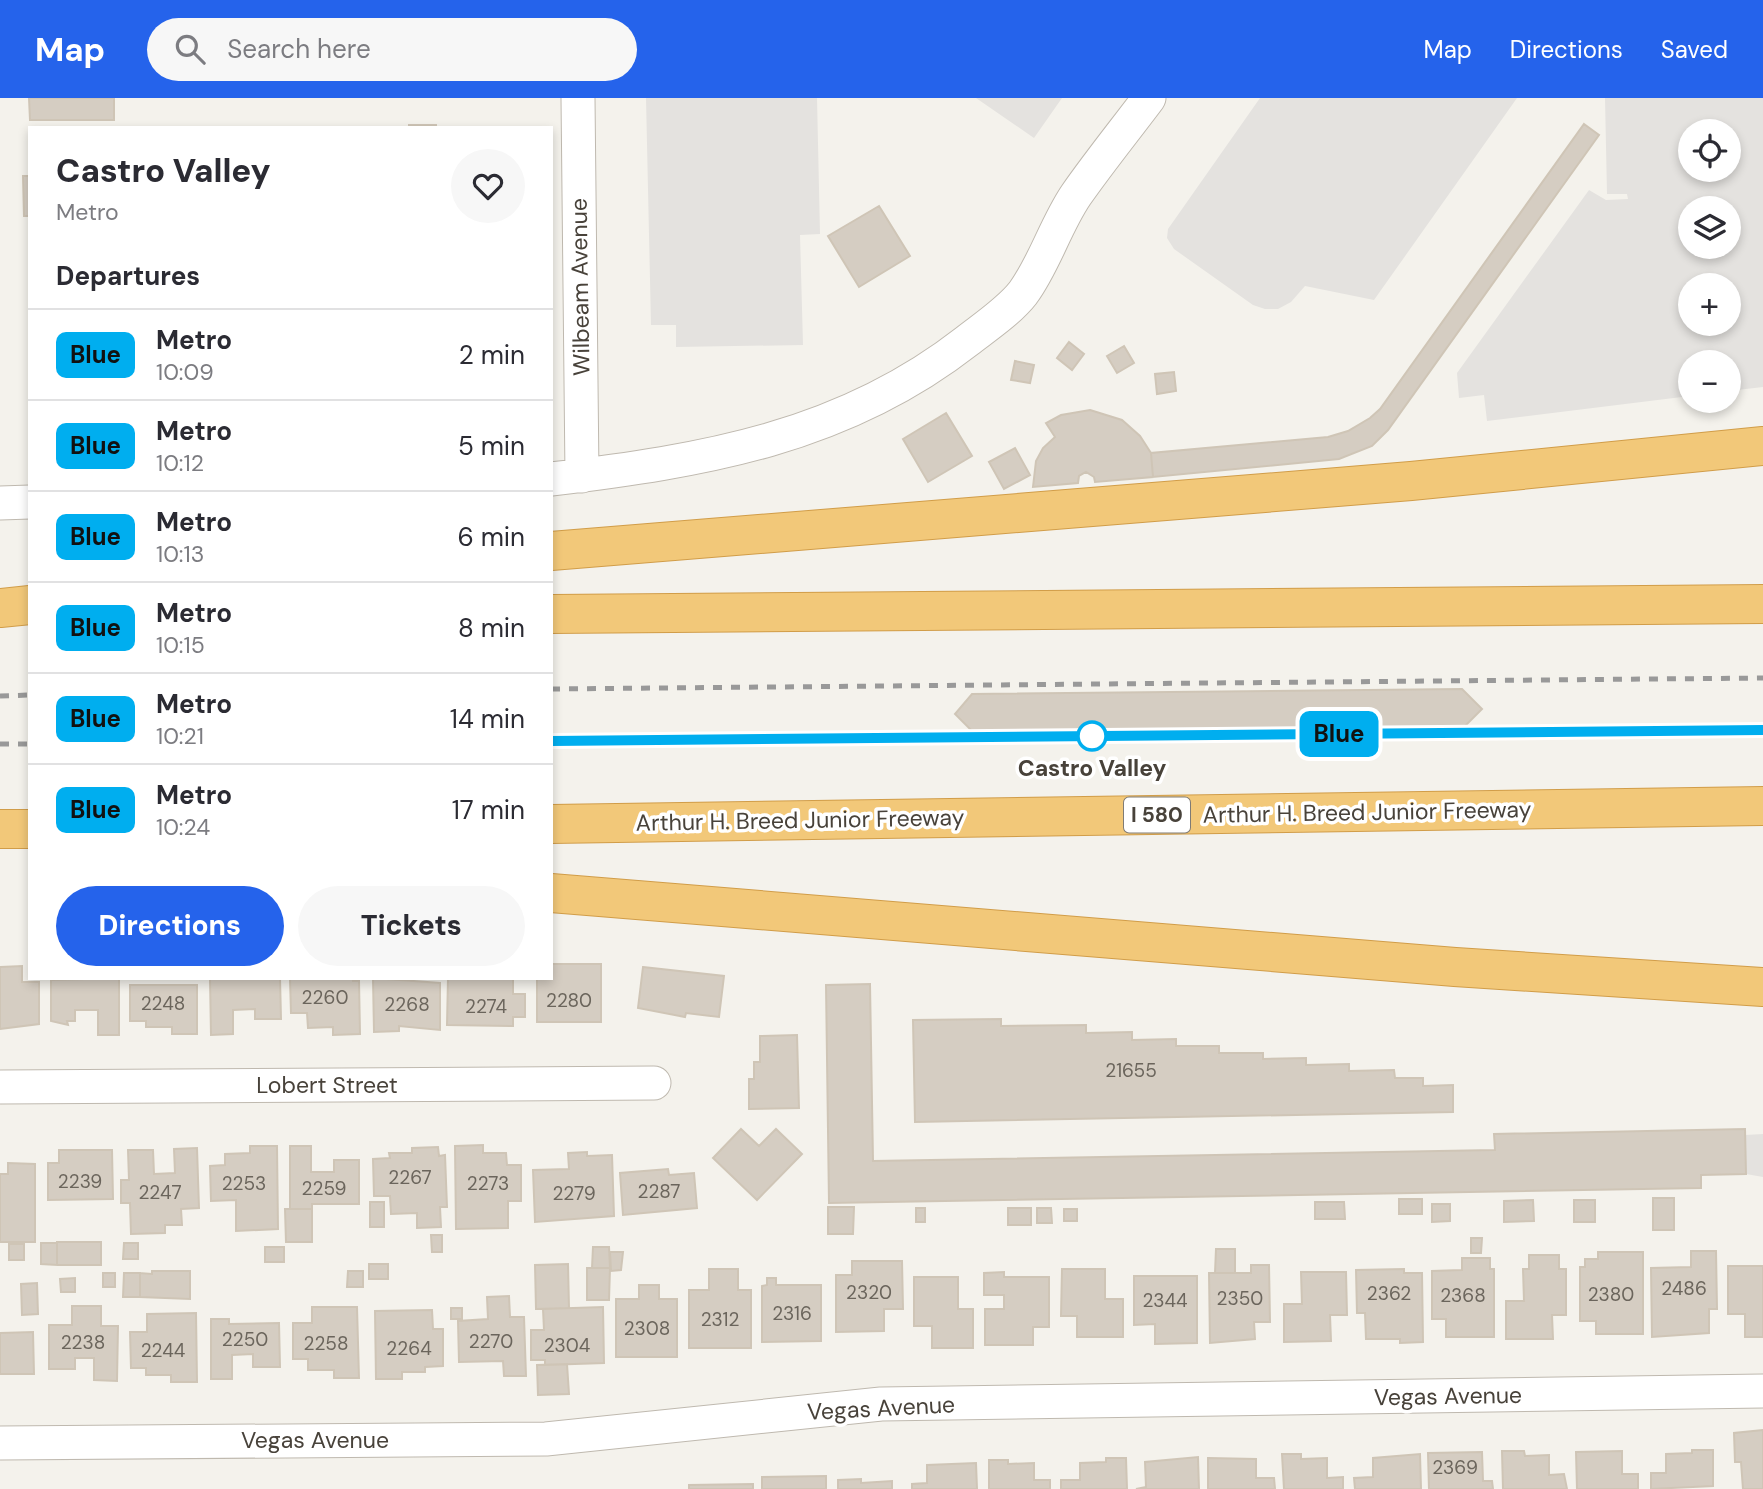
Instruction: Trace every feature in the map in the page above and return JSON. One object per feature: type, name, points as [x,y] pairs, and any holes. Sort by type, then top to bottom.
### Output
[{"type":"highway","points":[[553,551],[1411,481],[1763,446]]},
{"type":"highway","points":[[553,614],[1763,604]]},
{"type":"highway","points":[[0,608],[28,605]]},
{"type":"highway","points":[[0,619],[28,618]]},
{"type":"highway","name":"Arthur H. Breed Junior Freeway","points":[[553,824],[1763,806]]},
{"type":"highway","points":[[0,829],[28,829]]},
{"type":"highway","points":[[553,893],[1455,967],[1763,987]]},
{"type":"street","name":"Wilbeam Avenue","points":[[567,477],[578,98]]},
{"type":"street","points":[[567,477],[688,461],[792,433],[878,399],[946,357],[1022,294],[1075,197],[1149,98]]},
{"type":"street","points":[[0,503],[28,502]]},
{"type":"street","name":"Lobert Street","points":[[0,1087],[654,1083]]},
{"type":"street","name":"Vegas Avenue","points":[[0,1443],[546,1439],[881,1404],[1763,1391]]},
{"type":"shaded area","points":[[646,98],[817,98],[820,234],[800,235],[803,345],[676,347],[676,325],[651,325]]},
{"type":"shaded area","points":[[976,98],[1062,98],[1034,138]]},
{"type":"shaded area","points":[[1260,98],[1517,98],[1374,300],[1305,286],[1291,302],[1278,309],[1265,309],[1253,305],[1174,249],[1167,238],[1168,229]]},
{"type":"shaded area","points":[[1605,98],[1763,98],[1763,387],[1741,390],[1741,350],[1678,350],[1678,397],[1487,421],[1484,395],[1459,398],[1457,373],[1589,190],[1606,200],[1628,199],[1627,194],[1607,194]]},
{"type":"shaded area","points":[[1763,1134],[1763,1177],[1746,1174],[1745,1135]]},
{"type":"building","points":[[29,98],[114,98],[114,120],[30,120]]},
{"type":"building","points":[[1584,124],[1599,135],[1388,430],[1372,446],[1339,459],[1153,477],[1151,453],[1328,437],[1348,431],[1370,418],[1380,409]]},
{"type":"building","points":[[23,176],[28,176],[28,216],[24,216]]},
{"type":"building","points":[[879,206],[910,256],[859,287],[828,236]]},
{"type":"building","points":[[1069,342],[1084,354],[1072,370],[1057,358]]},
{"type":"building","points":[[1124,346],[1134,363],[1117,373],[1107,356]]},
{"type":"building","points":[[1015,361],[1034,365],[1030,383],[1011,380]]},
{"type":"building","points":[[1174,372],[1176,391],[1157,394],[1155,374]]},
{"type":"building","points":[[1090,410],[1122,420],[1140,436],[1151,453],[1153,477],[1095,482],[1094,477],[1086,472],[1079,476],[1078,483],[1033,487],[1036,461],[1043,448],[1055,437],[1046,423],[1061,415]]},
{"type":"building","points":[[946,413],[972,456],[928,482],[903,439]]},
{"type":"building","points":[[1015,448],[1030,475],[1004,489],[989,462]]},
{"type":"building","points":[[1462,689],[1482,709],[1463,728],[973,732],[955,714],[972,694]]},
{"type":"building","points":[[553,964],[601,964],[601,1022],[537,1022],[537,980],[553,980]]},
{"type":"building","points":[[22,966],[22,982],[39,982],[39,1024],[0,1029],[0,967]]},
{"type":"building","points":[[643,967],[724,976],[719,1017],[686,1013],[685,1017],[638,1008]]},
{"type":"building","points":[[51,980],[119,980],[119,1035],[98,1035],[98,1010],[75,1010],[75,1021],[67,1021],[68,1025],[51,1021]]},
{"type":"building","points":[[210,980],[280,980],[281,1019],[255,1019],[255,1009],[233,1010],[233,1034],[211,1035]]},
{"type":"building","points":[[290,980],[359,981],[360,1034],[333,1035],[333,1027],[308,1028],[307,1013],[291,1013]]},
{"type":"building","points":[[373,980],[440,983],[440,1030],[399,1026],[399,1031],[374,1032]]},
{"type":"building","points":[[448,980],[513,980],[513,994],[525,994],[525,1017],[513,1017],[513,1026],[447,1025]]},
{"type":"building","points":[[870,984],[873,1161],[1495,1150],[1494,1134],[1745,1129],[1746,1174],[1701,1175],[1701,1188],[829,1203],[826,985]]},
{"type":"building","points":[[130,985],[197,985],[197,1034],[172,1034],[172,1027],[146,1027],[146,1021],[130,1021]]},
{"type":"building","points":[[1001,1019],[1001,1026],[1086,1025],[1086,1033],[1132,1032],[1132,1040],[1176,1039],[1176,1046],[1219,1046],[1219,1053],[1263,1053],[1263,1059],[1306,1058],[1306,1065],[1349,1064],[1349,1071],[1394,1070],[1395,1078],[1423,1078],[1423,1086],[1453,1085],[1453,1112],[915,1122],[913,1020]]},
{"type":"building","points":[[797,1035],[799,1108],[749,1109],[749,1079],[754,1079],[754,1062],[760,1062],[760,1036]]},
{"type":"building","points":[[741,1129],[759,1146],[776,1129],[802,1154],[757,1200],[713,1158]]},
{"type":"building","points":[[483,1145],[483,1153],[506,1153],[507,1165],[521,1165],[521,1201],[508,1201],[508,1228],[456,1229],[455,1146]]},
{"type":"building","points":[[250,1146],[277,1146],[278,1229],[236,1231],[236,1200],[211,1201],[210,1166],[225,1165],[225,1154],[250,1153]]},
{"type":"building","points":[[290,1146],[311,1146],[311,1172],[334,1172],[334,1160],[359,1160],[359,1204],[312,1204],[312,1209],[290,1209]]},
{"type":"building","points":[[438,1147],[439,1156],[445,1155],[447,1207],[440,1207],[441,1227],[417,1228],[417,1213],[391,1214],[390,1196],[374,1196],[373,1159],[390,1158],[389,1153],[412,1153],[412,1148]]},
{"type":"building","points":[[197,1148],[199,1208],[181,1209],[182,1225],[165,1225],[165,1233],[131,1234],[130,1203],[121,1203],[121,1180],[129,1180],[128,1150],[153,1150],[154,1174],[175,1173],[174,1149]]},
{"type":"building","points":[[59,1150],[112,1150],[113,1199],[48,1200],[48,1163],[59,1163]]},
{"type":"building","points":[[587,1152],[587,1156],[612,1155],[614,1216],[535,1222],[533,1170],[569,1169],[568,1153]]},
{"type":"building","points":[[8,1163],[35,1164],[35,1242],[0,1242],[0,1174],[8,1174]]},
{"type":"building","points":[[668,1169],[669,1175],[694,1173],[697,1208],[623,1215],[620,1173]]},
{"type":"building","points":[[1653,1198],[1674,1198],[1674,1230],[1653,1230]]},
{"type":"building","points":[[1399,1199],[1422,1199],[1422,1214],[1399,1214]]},
{"type":"building","points":[[1533,1200],[1534,1221],[1504,1222],[1504,1201]]},
{"type":"building","points":[[1574,1200],[1595,1200],[1595,1222],[1574,1222]]},
{"type":"building","points":[[370,1202],[384,1202],[384,1227],[370,1227]]},
{"type":"building","points":[[1315,1202],[1344,1202],[1345,1219],[1315,1219]]},
{"type":"building","points":[[1432,1204],[1450,1204],[1450,1221],[1432,1222]]},
{"type":"building","points":[[828,1207],[854,1207],[853,1234],[828,1234]]},
{"type":"building","points":[[916,1208],[925,1208],[925,1222],[916,1222]]},
{"type":"building","points":[[1008,1208],[1031,1208],[1031,1225],[1008,1225]]},
{"type":"building","points":[[1037,1208],[1051,1208],[1052,1223],[1037,1223]]},
{"type":"building","points":[[285,1209],[312,1209],[312,1242],[286,1242]]},
{"type":"building","points":[[1064,1209],[1077,1209],[1077,1221],[1064,1221]]},
{"type":"building","points":[[431,1235],[442,1235],[442,1252],[432,1252]]},
{"type":"building","points":[[1471,1238],[1482,1238],[1481,1253],[1471,1253]]},
{"type":"building","points":[[57,1242],[101,1242],[101,1265],[57,1265]]},
{"type":"building","points":[[41,1243],[57,1243],[57,1265],[41,1264]]},
{"type":"building","points":[[124,1243],[138,1243],[138,1259],[123,1259]]},
{"type":"building","points":[[9,1244],[24,1244],[24,1260],[9,1260]]},
{"type":"building","points":[[265,1247],[284,1247],[284,1262],[265,1262]]},
{"type":"building","points":[[593,1247],[609,1247],[610,1268],[592,1268]]},
{"type":"building","points":[[1216,1249],[1235,1249],[1235,1273],[1215,1273]]},
{"type":"building","points":[[1691,1251],[1716,1251],[1717,1309],[1709,1309],[1709,1333],[1652,1337],[1651,1268],[1691,1267]]},
{"type":"building","points":[[610,1252],[623,1252],[621,1270],[611,1271]]},
{"type":"building","points":[[1598,1252],[1643,1252],[1643,1334],[1596,1334],[1596,1321],[1580,1321],[1580,1267],[1585,1267],[1585,1259],[1598,1259]]},
{"type":"building","points":[[1529,1255],[1559,1255],[1559,1269],[1566,1269],[1566,1315],[1552,1315],[1553,1339],[1506,1339],[1506,1301],[1524,1301],[1523,1269],[1529,1269]]},
{"type":"building","points":[[1462,1258],[1490,1258],[1490,1269],[1494,1269],[1494,1337],[1446,1337],[1446,1319],[1432,1319],[1432,1271],[1462,1270]]},
{"type":"building","points":[[852,1261],[902,1261],[903,1309],[884,1309],[884,1331],[836,1332],[836,1275],[852,1275]]},
{"type":"building","points":[[369,1264],[388,1264],[388,1279],[369,1279]]},
{"type":"building","points":[[568,1264],[569,1308],[536,1309],[535,1265]]},
{"type":"building","points":[[1251,1265],[1269,1265],[1270,1322],[1254,1322],[1255,1339],[1210,1343],[1209,1273],[1251,1273]]},
{"type":"building","points":[[1728,1266],[1763,1266],[1763,1337],[1745,1337],[1745,1314],[1728,1314]]},
{"type":"building","points":[[587,1268],[610,1268],[609,1300],[587,1300]]},
{"type":"building","points":[[709,1269],[738,1269],[738,1290],[751,1290],[751,1348],[689,1348],[689,1290],[709,1290]]},
{"type":"building","points":[[1062,1269],[1105,1269],[1105,1299],[1123,1299],[1123,1337],[1077,1337],[1077,1316],[1061,1316]]},
{"type":"building","points":[[1404,1269],[1404,1273],[1422,1273],[1423,1342],[1400,1343],[1400,1339],[1366,1339],[1365,1313],[1357,1313],[1356,1270]]},
{"type":"building","points":[[152,1271],[190,1271],[190,1299],[140,1297],[140,1273],[152,1274]]},
{"type":"building","points":[[348,1271],[363,1271],[363,1287],[347,1287]]},
{"type":"building","points":[[1004,1272],[1004,1277],[1049,1277],[1049,1327],[1033,1327],[1033,1345],[985,1345],[985,1309],[1004,1309],[1004,1295],[984,1295],[984,1273]]},
{"type":"building","points":[[1301,1272],[1346,1272],[1347,1315],[1330,1315],[1331,1341],[1284,1342],[1284,1304],[1302,1304]]},
{"type":"building","points":[[103,1273],[115,1273],[115,1287],[103,1287]]},
{"type":"building","points":[[124,1273],[140,1273],[140,1297],[123,1297]]},
{"type":"building","points":[[1134,1276],[1197,1276],[1197,1343],[1155,1344],[1155,1324],[1134,1325]]},
{"type":"building","points":[[914,1277],[958,1277],[958,1309],[973,1309],[973,1348],[932,1348],[932,1326],[914,1326]]},
{"type":"building","points":[[75,1278],[75,1292],[61,1292],[60,1279]]},
{"type":"building","points":[[767,1278],[776,1278],[776,1285],[821,1285],[821,1341],[762,1342],[762,1286],[767,1285]]},
{"type":"building","points":[[37,1283],[38,1314],[22,1315],[21,1284]]},
{"type":"building","points":[[639,1285],[659,1285],[659,1299],[677,1299],[677,1357],[616,1357],[616,1299],[639,1299]]},
{"type":"building","points":[[509,1296],[510,1317],[524,1317],[526,1376],[504,1376],[503,1361],[459,1362],[458,1321],[488,1319],[487,1297]]},
{"type":"building","points":[[72,1306],[101,1306],[101,1326],[118,1326],[117,1381],[94,1380],[94,1358],[75,1358],[75,1369],[49,1369],[49,1325],[72,1325]]},
{"type":"building","points":[[312,1307],[357,1307],[359,1378],[334,1378],[334,1370],[308,1370],[308,1359],[293,1359],[293,1323],[312,1323]]},
{"type":"building","points":[[603,1307],[604,1363],[545,1365],[545,1360],[531,1360],[531,1330],[544,1330],[543,1309]]},
{"type":"building","points":[[451,1308],[462,1308],[462,1319],[451,1319]]},
{"type":"building","points":[[432,1310],[433,1329],[443,1329],[443,1366],[425,1367],[425,1372],[402,1372],[402,1379],[376,1379],[375,1311]]},
{"type":"building","points":[[196,1313],[197,1382],[171,1382],[171,1375],[146,1375],[146,1368],[131,1368],[130,1332],[147,1332],[147,1314]]},
{"type":"building","points":[[211,1319],[229,1319],[229,1324],[279,1323],[280,1367],[253,1367],[253,1354],[232,1355],[232,1379],[211,1379]]},
{"type":"building","points":[[33,1332],[34,1374],[0,1374],[0,1333]]},
{"type":"building","points":[[567,1364],[569,1394],[538,1395],[537,1365]]},
{"type":"building","points":[[1763,1430],[1763,1489],[1743,1489],[1741,1462],[1735,1462],[1734,1433]]},
{"type":"building","points":[[1692,1450],[1713,1450],[1713,1486],[1651,1489],[1651,1473],[1666,1473],[1666,1454],[1692,1453]]},
{"type":"building","points":[[1502,1451],[1524,1451],[1525,1456],[1549,1455],[1549,1475],[1564,1474],[1567,1489],[1503,1489]]},
{"type":"building","points":[[1622,1451],[1622,1474],[1638,1474],[1638,1489],[1577,1489],[1576,1452]]},
{"type":"building","points":[[1482,1452],[1483,1481],[1492,1481],[1493,1489],[1429,1489],[1428,1453]]},
{"type":"building","points":[[1282,1454],[1301,1454],[1301,1459],[1327,1458],[1327,1478],[1343,1477],[1343,1489],[1284,1489]]},
{"type":"building","points":[[1420,1454],[1421,1489],[1355,1489],[1354,1478],[1373,1477],[1373,1458]]},
{"type":"building","points":[[1198,1457],[1199,1489],[1136,1489],[1146,1487],[1145,1462]]},
{"type":"building","points":[[1106,1458],[1126,1458],[1127,1489],[1061,1489],[1061,1480],[1080,1480],[1080,1463],[1106,1462]]},
{"type":"building","points":[[1208,1458],[1256,1459],[1256,1478],[1274,1478],[1275,1489],[1208,1489]]},
{"type":"building","points":[[989,1460],[1008,1460],[1008,1464],[1034,1463],[1034,1480],[1050,1480],[1050,1489],[989,1489]]},
{"type":"building","points":[[976,1463],[977,1489],[912,1489],[912,1484],[927,1483],[927,1465]]},
{"type":"building","points":[[826,1476],[826,1489],[762,1489],[762,1477]]},
{"type":"building","points":[[861,1479],[861,1483],[892,1481],[892,1489],[838,1489],[838,1480]]},
{"type":"building","points":[[753,1484],[753,1489],[689,1489],[689,1485]]},
{"type":"railway","points":[[553,689],[1763,678]]},
{"type":"railway","points":[[0,696],[28,695]]},
{"type":"railway","points":[[553,741],[1763,730]]},
{"type":"railway","points":[[0,744],[28,744]]},
{"type":"metro line","name":"Blue","points":[[553,741],[1763,730]]},
{"type":"place","name":"Castro Valley","points":[[1092,736]]}]
